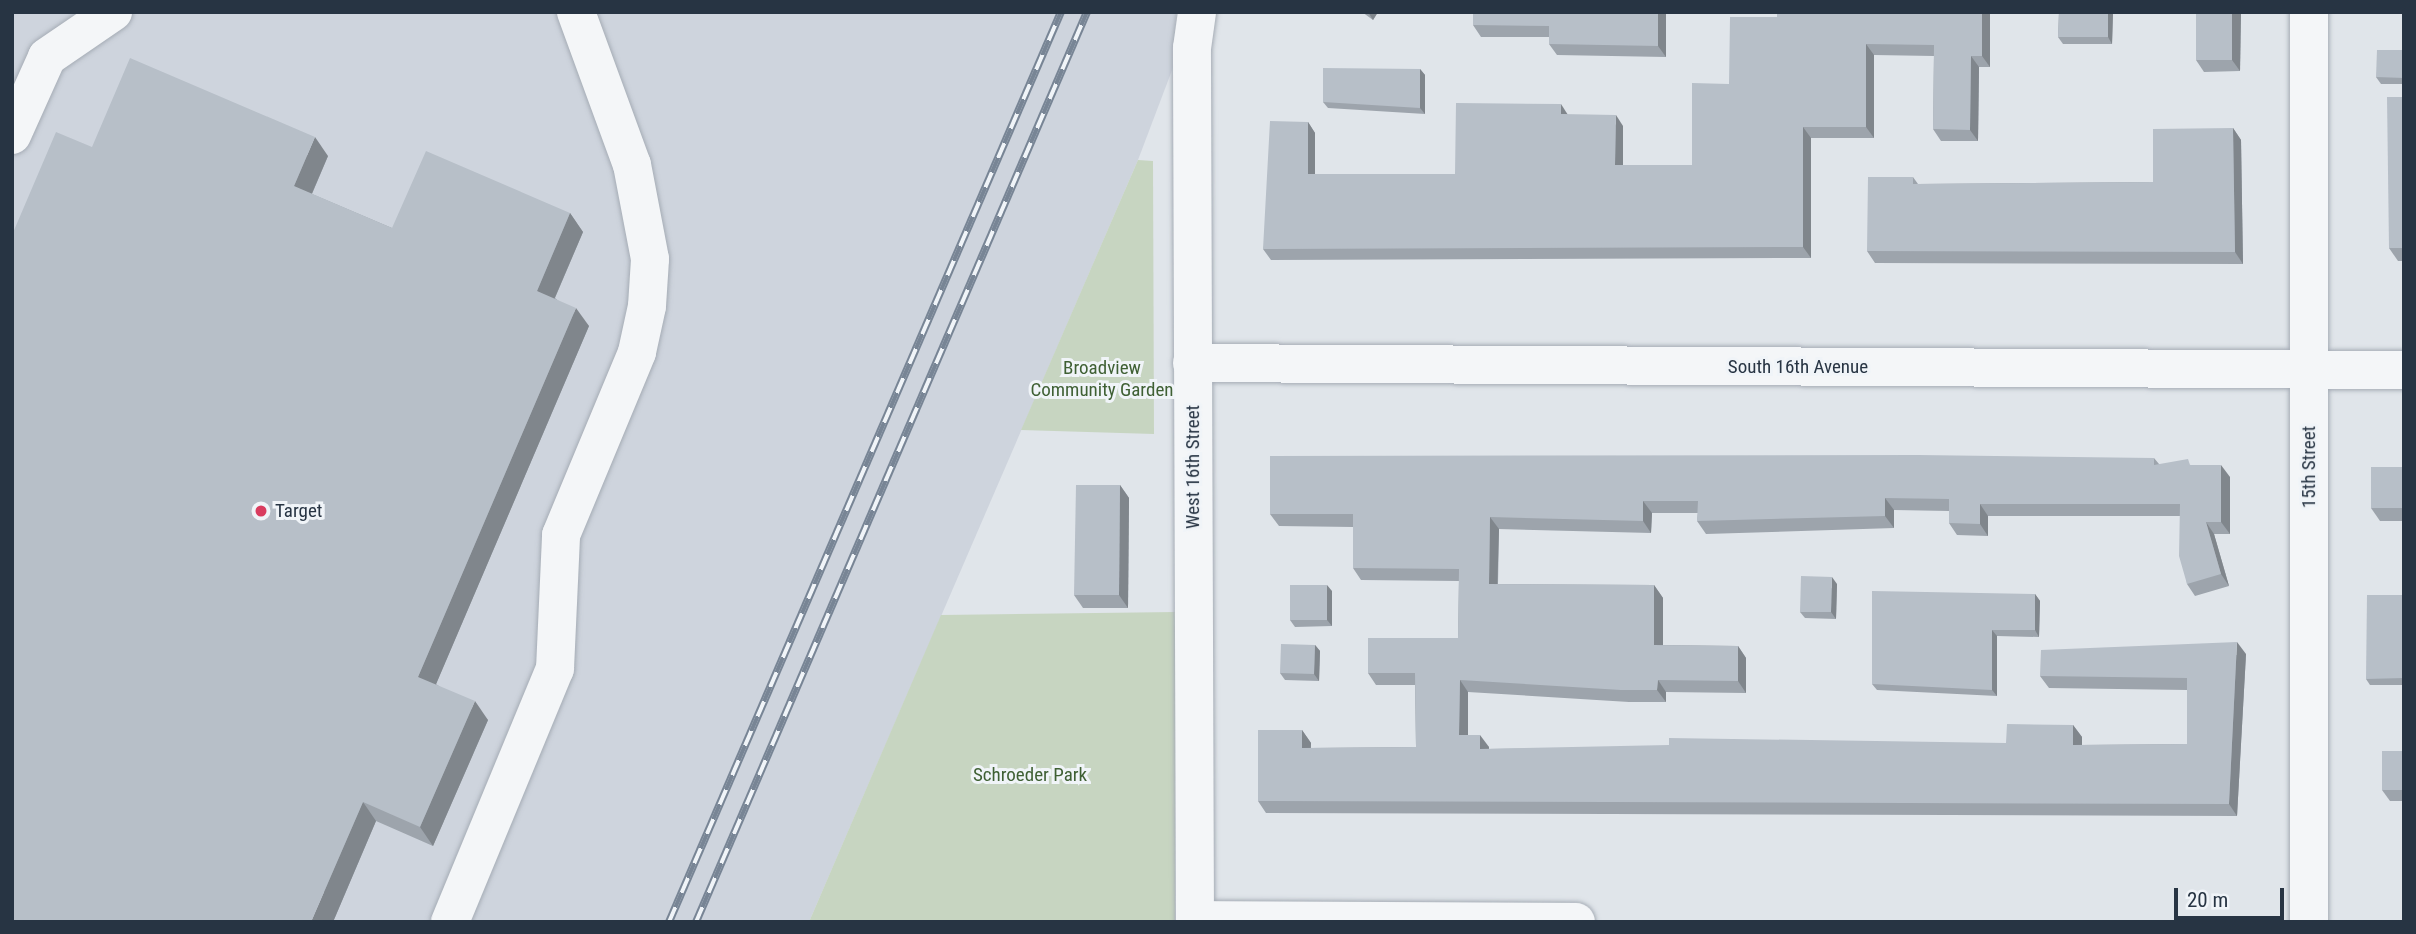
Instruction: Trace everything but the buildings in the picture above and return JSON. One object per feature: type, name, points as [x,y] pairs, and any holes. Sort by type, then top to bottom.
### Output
[{"type":"street","points":[[12,135],[47,57],[113,12]]},
{"type":"street","points":[[450,922],[555,669],[561,535],[637,352],[647,306],[650,259],[632,165],[576,12]]},
{"type":"street","name":"West 16th Street","points":[[1195,921],[1192,363],[1197,12]]},
{"type":"street","name":"15th Street","points":[[2309,12],[2309,922]]},
{"type":"street","name":"South 16th Avenue","points":[[1192,363],[2404,370]]},
{"type":"street","points":[[1195,921],[1576,922]]},
{"type":"shaded area","points":[[12,12],[1176,12],[1174,65],[1138,160],[809,922],[12,922]]},
{"type":"green space","name":"Broadview Community Garden","points":[[1138,160],[1153,161],[1154,434],[1021,430]]},
{"type":"green space","name":"Schroeder Park","points":[[1176,612],[1175,922],[809,922],[941,615]]},
{"type":"railway","points":[[669,922],[1061,12]]},
{"type":"railway","points":[[696,922],[1087,12]]},
{"type":"place","name":"Target","points":[[261,511]]}]
